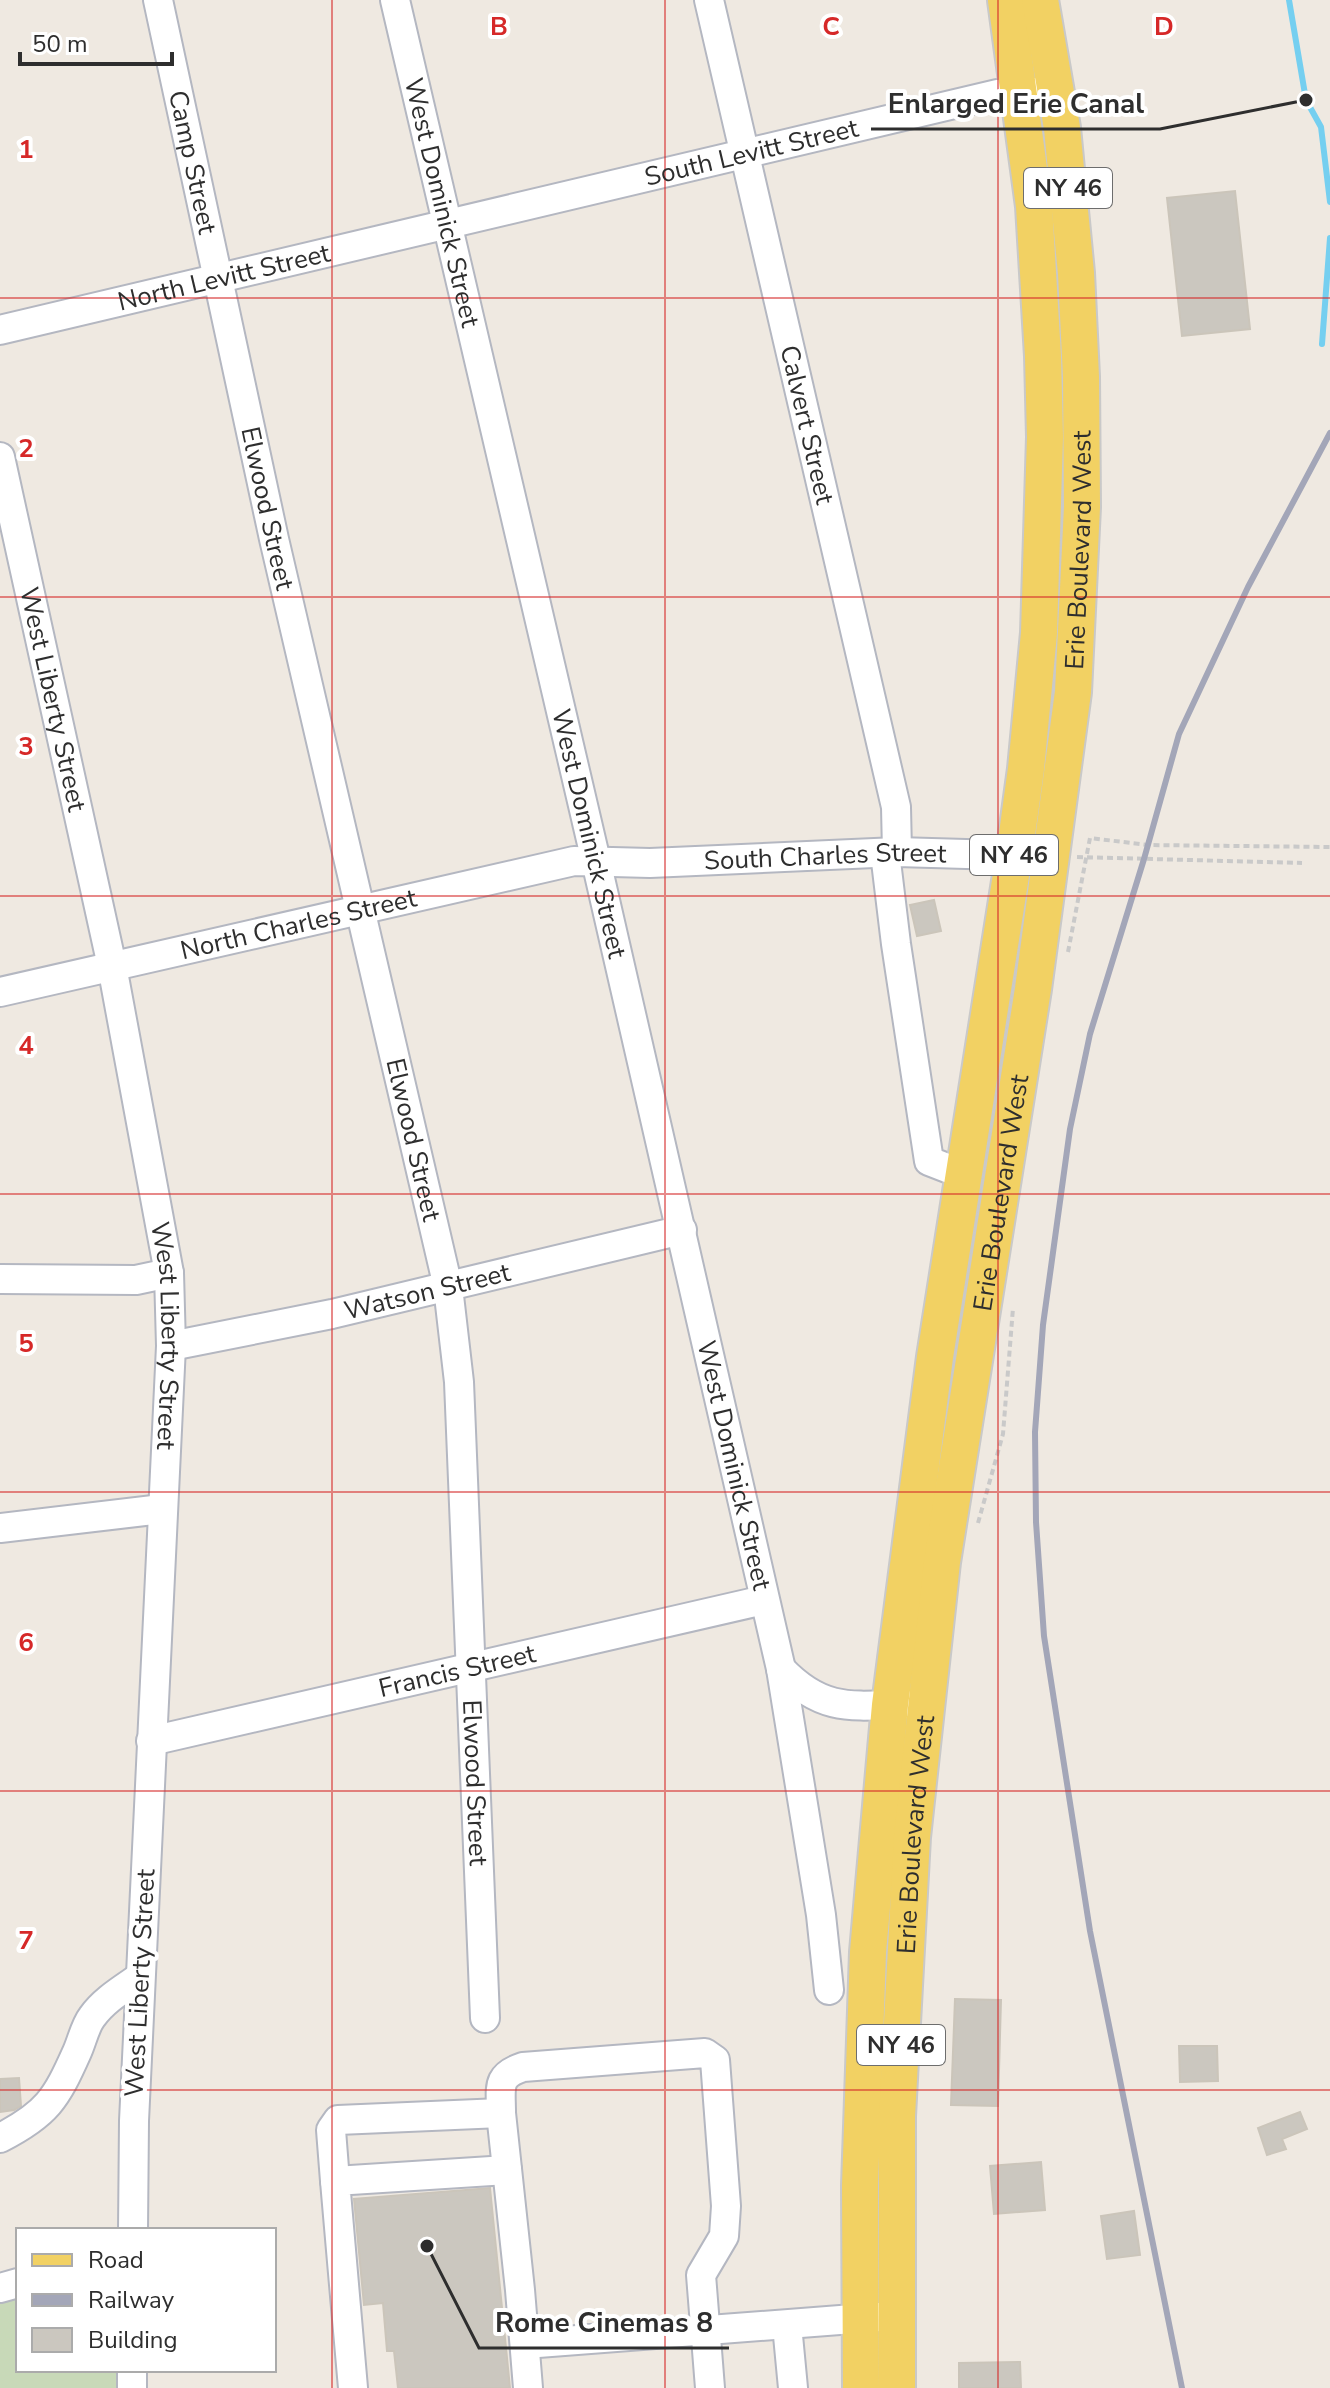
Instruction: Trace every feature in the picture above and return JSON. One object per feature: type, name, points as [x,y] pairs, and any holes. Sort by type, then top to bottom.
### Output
[{"type":"main road","name":"Erie Boulevard West","points":[[861,2388],[860,2186],[868,1952],[890,1705],[935,1357],[1014,856],[1039,633],[1045,437],[1043,356],[1034,206],[1006,0]]},
{"type":"main road","name":"Erie Boulevard West","points":[[897,2388],[897,2116],[902,2015],[912,1837],[942,1562],[1070,857],[1073,692],[1082,507],[1081,377],[1076,273],[1062,128],[1040,0]]},
{"type":"street","name":"Camp Street","points":[[158,0],[218,278]]},
{"type":"street","name":"West Dominick Street","points":[[395,0],[682,1230],[781,1669],[821,1915],[829,1990]]},
{"type":"street","name":"Calvert Street","points":[[709,0],[896,807],[891,852],[896,944],[929,1161],[965,1175]]},
{"type":"street","name":"South Levitt Street","points":[[448,225],[997,94],[1056,91]]},
{"type":"street","name":"North Levitt Street","points":[[0,330],[448,225]]},
{"type":"street","name":"Elwood Street","points":[[218,278],[274,539],[448,1287],[459,1382],[485,2018]]},
{"type":"street","name":"West Liberty Street","points":[[0,457],[112,966],[169,1273],[171,1346],[140,1977],[133,2228]]},
{"type":"street","name":"South Charles Street","points":[[596,861],[650,863],[891,852],[1070,857]]},
{"type":"street","name":"North Charles Street","points":[[0,992],[574,861],[596,861]]},
{"type":"street","name":"Watson Street","points":[[171,1346],[332,1314],[682,1230]]},
{"type":"street","points":[[0,1279],[136,1280],[169,1273]]},
{"type":"street","points":[[0,1528],[162,1509]]},
{"type":"street","name":"Francis Street","points":[[151,1741],[764,1600]]},
{"type":"street","points":[[781,1669],[797,1686],[819,1699],[840,1705],[926,1704]]},
{"type":"street","points":[[0,2138],[28,2124],[47,2108],[78,2050],[90,2019],[108,2000],[140,1977]]},
{"type":"street","points":[[528,2388],[501,2113],[501,2083],[507,2072],[523,2067],[705,2053],[715,2060],[726,2206],[724,2236],[701,2275],[710,2388]]},
{"type":"street","points":[[353,2388],[331,2130],[338,2120],[501,2113]]},
{"type":"street","points":[[335,2181],[507,2170]]},
{"type":"street","points":[[525,2344],[896,2314]]},
{"type":"street","points":[[787,2325],[793,2388]]},
{"type":"path","points":[[1067,959],[1070,857],[1090,838],[1148,845],[1330,847]]},
{"type":"path","points":[[1070,857],[1302,863]]},
{"type":"path","points":[[978,1524],[1003,1434],[1013,1299]]},
{"type":"green space","points":[[16,2271],[16,2372],[117,2372],[117,2388],[0,2388],[0,2275]]},
{"type":"building","points":[[1235,191],[1250,329],[1182,336],[1167,198]]},
{"type":"building","points":[[934,900],[941,931],[917,936],[910,905]]},
{"type":"building","points":[[955,1999],[1001,2000],[998,2106],[951,2105]]},
{"type":"building","points":[[1179,2046],[1217,2046],[1218,2081],[1180,2082]]},
{"type":"building","points":[[19,2078],[21,2106],[0,2112],[0,2079]]},
{"type":"building","points":[[1300,2112],[1307,2129],[1282,2139],[1286,2149],[1267,2155],[1258,2128]]},
{"type":"building","points":[[1041,2162],[1045,2210],[994,2214],[990,2166]]},
{"type":"building","points":[[490,2188],[510,2388],[398,2388],[394,2351],[387,2351],[383,2303],[364,2305],[354,2199]]},
{"type":"building","points":[[1134,2211],[1140,2255],[1107,2259],[1101,2216]]},
{"type":"building","points":[[1020,2362],[1021,2388],[959,2388],[959,2363]]},
{"type":"waterway","points":[[1289,0],[1306,100],[1321,127],[1330,202]]},
{"type":"waterway","points":[[1322,344],[1330,238]]},
{"type":"railway","points":[[1182,2388],[1090,1931],[1044,1636],[1036,1522],[1035,1432],[1043,1325],[1070,1129],[1090,1034],[1179,734],[1248,587],[1330,433]]},
{"type":"place","name":"Enlarged Erie Canal","points":[[1306,100]]},
{"type":"place","name":"Rome Cinemas 8","points":[[427,2246]]}]
